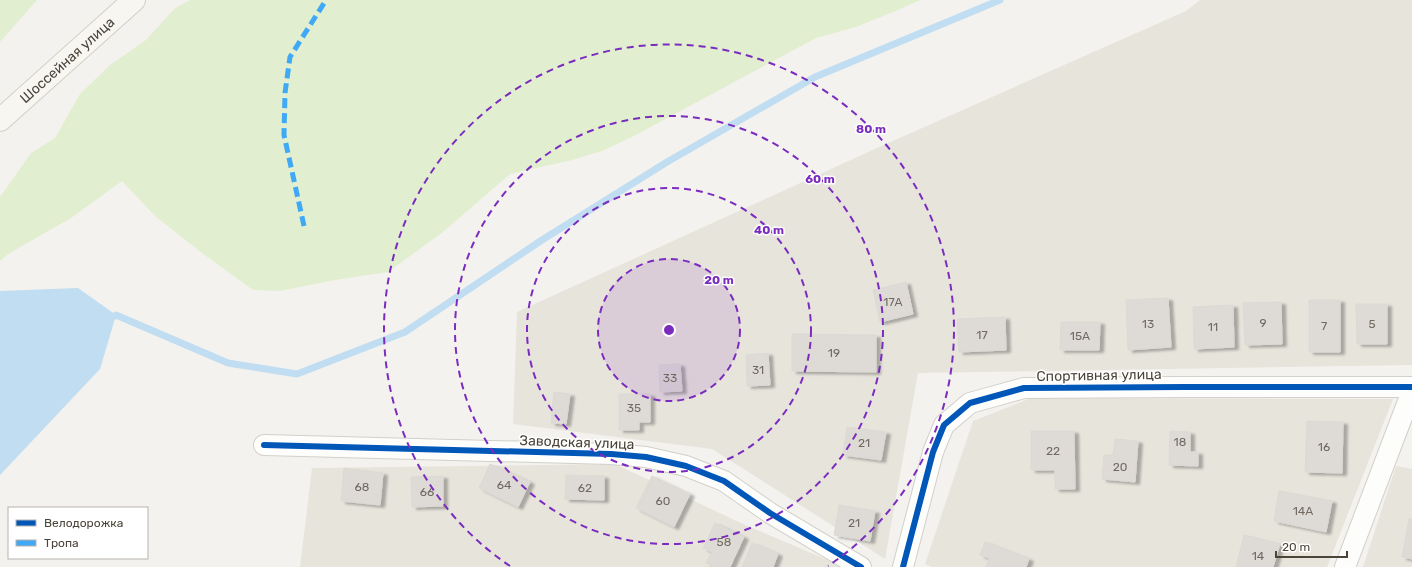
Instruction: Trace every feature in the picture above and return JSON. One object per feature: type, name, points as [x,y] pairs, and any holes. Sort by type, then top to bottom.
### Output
[{"type":"main road","name":"Шоссейная улица","points":[[0,120],[134,0]]},
{"type":"street","name":"Спортивная улица","points":[[903,567],[933,452],[944,425],[970,403],[1024,388],[1185,386],[1412,387]]},
{"type":"street","points":[[1345,567],[1412,391]]},
{"type":"street","name":"Заводская улица","points":[[264,445],[611,454],[646,457],[686,466],[724,481],[770,513],[861,567]]},
{"type":"shaded area","points":[[1200,0],[1412,0],[1412,365],[918,373],[885,559],[712,449],[513,424],[517,312],[877,148],[1186,11]]},
{"type":"shaded area","points":[[1031,398],[1393,399],[1327,567],[932,567],[925,564],[973,421]]},
{"type":"shaded area","points":[[615,464],[741,523],[844,567],[300,567],[312,468]]},
{"type":"shaded area","points":[[1396,466],[1412,469],[1412,567],[1363,567]]},
{"type":"green space","points":[[0,0],[37,0],[0,42]]},
{"type":"green space","points":[[190,0],[920,0],[856,27],[816,38],[632,137],[602,151],[572,160],[510,174],[443,232],[388,272],[335,280],[280,291],[253,290],[202,253],[155,216],[122,181],[71,218],[8,254],[0,261],[0,197],[31,153],[55,138],[80,94],[110,65],[146,40],[175,8]]},
{"type":"water","points":[[78,288],[116,315],[100,369],[0,475],[0,291]]},
{"type":"building","points":[[906,282],[913,314],[880,322],[873,290]]},
{"type":"building","points":[[1168,298],[1171,347],[1128,350],[1126,300]]},
{"type":"building","points":[[1309,300],[1340,300],[1340,352],[1309,352]]},
{"type":"building","points":[[1281,302],[1282,344],[1245,345],[1243,303]]},
{"type":"building","points":[[1356,304],[1387,304],[1387,344],[1357,344]]},
{"type":"building","points":[[1233,305],[1234,347],[1194,349],[1193,307]]},
{"type":"building","points":[[1005,317],[1006,350],[959,352],[957,319]]},
{"type":"building","points":[[1061,322],[1100,322],[1099,350],[1060,350]]},
{"type":"building","points":[[792,334],[876,335],[876,372],[792,371]]},
{"type":"building","points":[[768,353],[770,385],[747,386],[746,355]]},
{"type":"building","points":[[680,364],[682,391],[660,392],[659,365]]},
{"type":"building","points":[[554,392],[570,394],[566,424],[551,423]]},
{"type":"building","points":[[619,394],[650,394],[650,422],[639,422],[639,430],[619,430]]},
{"type":"building","points":[[1307,421],[1343,422],[1342,473],[1305,472]]},
{"type":"building","points":[[847,427],[886,432],[881,460],[843,455]]},
{"type":"building","points":[[1031,431],[1074,431],[1075,489],[1055,489],[1055,470],[1031,470]]},
{"type":"building","points":[[1170,431],[1190,432],[1190,452],[1198,452],[1198,466],[1169,465]]},
{"type":"building","points":[[1115,439],[1138,441],[1135,482],[1102,479],[1104,455],[1113,455]]},
{"type":"building","points":[[490,464],[530,482],[518,507],[479,488]]},
{"type":"building","points":[[344,468],[383,473],[380,505],[341,501]]},
{"type":"building","points":[[566,475],[604,476],[604,500],[565,499]]},
{"type":"building","points":[[443,476],[443,506],[412,507],[411,477]]},
{"type":"building","points":[[652,476],[690,494],[674,527],[636,508]]},
{"type":"building","points":[[1279,491],[1332,501],[1326,532],[1274,521]]},
{"type":"building","points":[[839,505],[875,511],[870,541],[834,535]]},
{"type":"building","points":[[1409,519],[1412,519],[1412,559],[1402,557]]},
{"type":"building","points":[[715,523],[744,537],[730,567],[714,567],[706,563],[712,552],[703,548]]},
{"type":"building","points":[[1244,535],[1280,544],[1273,567],[1236,567]]},
{"type":"building","points":[[985,542],[1029,559],[1026,567],[986,567],[989,558],[980,555]]},
{"type":"building","points":[[752,543],[778,554],[773,567],[742,567]]},
{"type":"waterway","points":[[108,320],[116,315],[228,363],[297,374],[405,332],[542,240],[667,162],[815,77],[1000,0]]},
{"type":"marked path","points":[[304,226],[284,135],[285,93],[290,57],[326,0]]},
{"type":"cycle path","points":[[903,567],[933,452],[944,425],[970,403],[1024,388],[1412,387]]},
{"type":"cycle path","points":[[264,445],[611,454],[646,457],[686,466],[724,481],[770,513],[861,567]]}]
